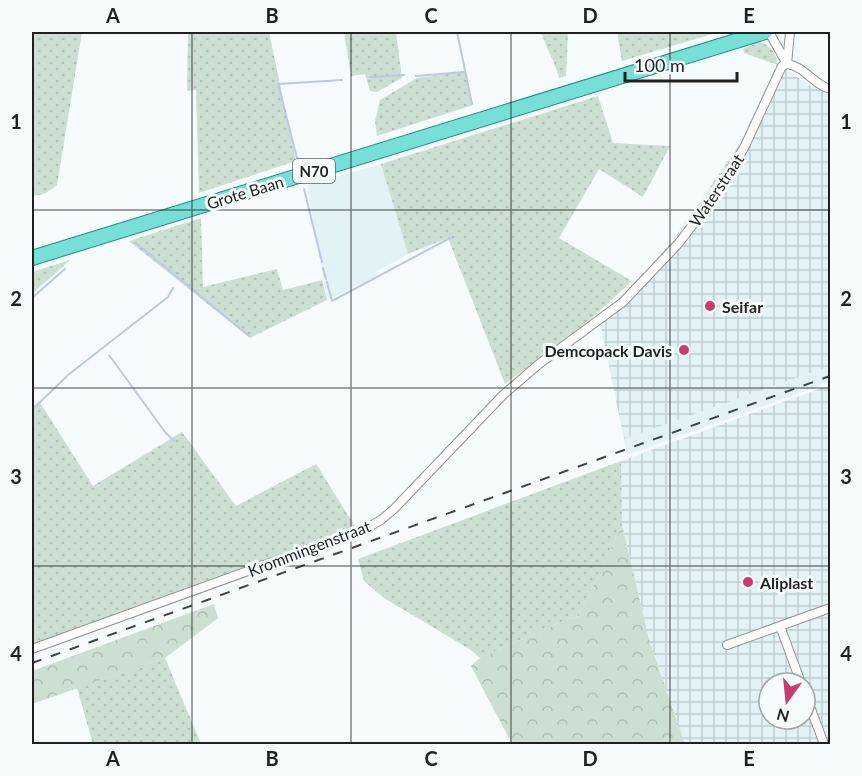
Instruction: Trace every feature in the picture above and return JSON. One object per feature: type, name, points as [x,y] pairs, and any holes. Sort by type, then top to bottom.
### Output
[{"type":"main road","name":"Grote Baan","points":[[32,258],[767,32]]},
{"type":"street","points":[[767,32],[787,64],[793,65],[819,85],[831,89]]},
{"type":"street","points":[[787,64],[790,32]]},
{"type":"street","name":"Waterstraat","points":[[623,302],[678,244],[705,209],[744,148],[782,66],[787,64]]},
{"type":"street","name":"Krommingenstraat","points":[[32,649],[367,528],[381,520],[520,379],[623,302]]},
{"type":"street","points":[[727,645],[831,608]]},
{"type":"street","points":[[780,626],[797,671]]},
{"type":"street","points":[[817,725],[824,744]]},
{"type":"shaded area","points":[[777,64],[811,86],[830,87],[830,366],[624,439],[599,318],[633,285],[674,239],[740,143]]},
{"type":"shaded area","points":[[381,164],[408,254],[376,272],[377,276],[327,300],[307,185]]},
{"type":"shaded area","points":[[830,366],[830,382],[627,455],[624,439]]},
{"type":"shaded area","name":"Aliplast","points":[[830,385],[830,744],[685,744],[650,643],[622,525],[621,461]]},
{"type":"green space","points":[[32,32],[82,32],[57,185],[39,195],[32,195]]},
{"type":"green space","points":[[188,32],[269,32],[296,161],[199,193],[196,90],[187,91]]},
{"type":"green space","points":[[344,32],[396,32],[402,78],[377,92],[370,91],[365,74],[351,76]]},
{"type":"green space","points":[[541,32],[568,32],[566,76],[559,78]]},
{"type":"green space","points":[[617,32],[719,32],[622,61]]},
{"type":"green space","points":[[759,42],[772,50],[778,65],[744,53],[743,49]]},
{"type":"green space","points":[[465,71],[473,105],[377,136],[375,121],[380,100],[417,78]]},
{"type":"green space","points":[[598,96],[613,143],[670,146],[643,197],[599,169],[559,238],[632,281],[591,319],[505,384],[448,238],[408,254],[381,164]]},
{"type":"green space","points":[[201,218],[203,287],[277,269],[283,290],[322,280],[327,300],[250,338],[129,241]]},
{"type":"green space","points":[[70,260],[32,294],[32,272]]},
{"type":"green space","points":[[39,401],[93,486],[182,432],[236,506],[316,464],[356,528],[32,645],[32,407]]},
{"type":"green space","points":[[621,461],[622,525],[579,616],[480,658],[471,650],[384,598],[364,581],[358,559]]},
{"type":"green space","points":[[622,525],[650,643],[685,744],[512,744],[471,666],[480,658],[579,616]]},
{"type":"green space","points":[[214,604],[218,618],[165,658],[32,704],[32,671]]},
{"type":"green space","points":[[165,658],[201,744],[93,744],[77,688]]},
{"type":"waterway","points":[[457,32],[472,104]]},
{"type":"waterway","points":[[416,76],[464,72]]},
{"type":"waterway","points":[[370,77],[404,75]]},
{"type":"waterway","points":[[298,162],[278,84],[342,80]]},
{"type":"waterway","points":[[304,189],[322,262]]},
{"type":"waterway","points":[[327,282],[332,301],[450,238]]},
{"type":"waterway","points":[[136,243],[249,336]]},
{"type":"waterway","points":[[323,268],[326,279]]},
{"type":"waterway","points":[[32,298],[65,269]]},
{"type":"waterway","points":[[32,410],[68,375],[168,297],[173,288]]},
{"type":"waterway","points":[[109,355],[174,441]]},
{"type":"railway","points":[[32,663],[830,376]]},
{"type":"place","name":"Seifar","points":[[710,306]]},
{"type":"place","name":"Demcopack Davis","points":[[684,350]]},
{"type":"place","name":"Aliplast","points":[[748,582]]}]
